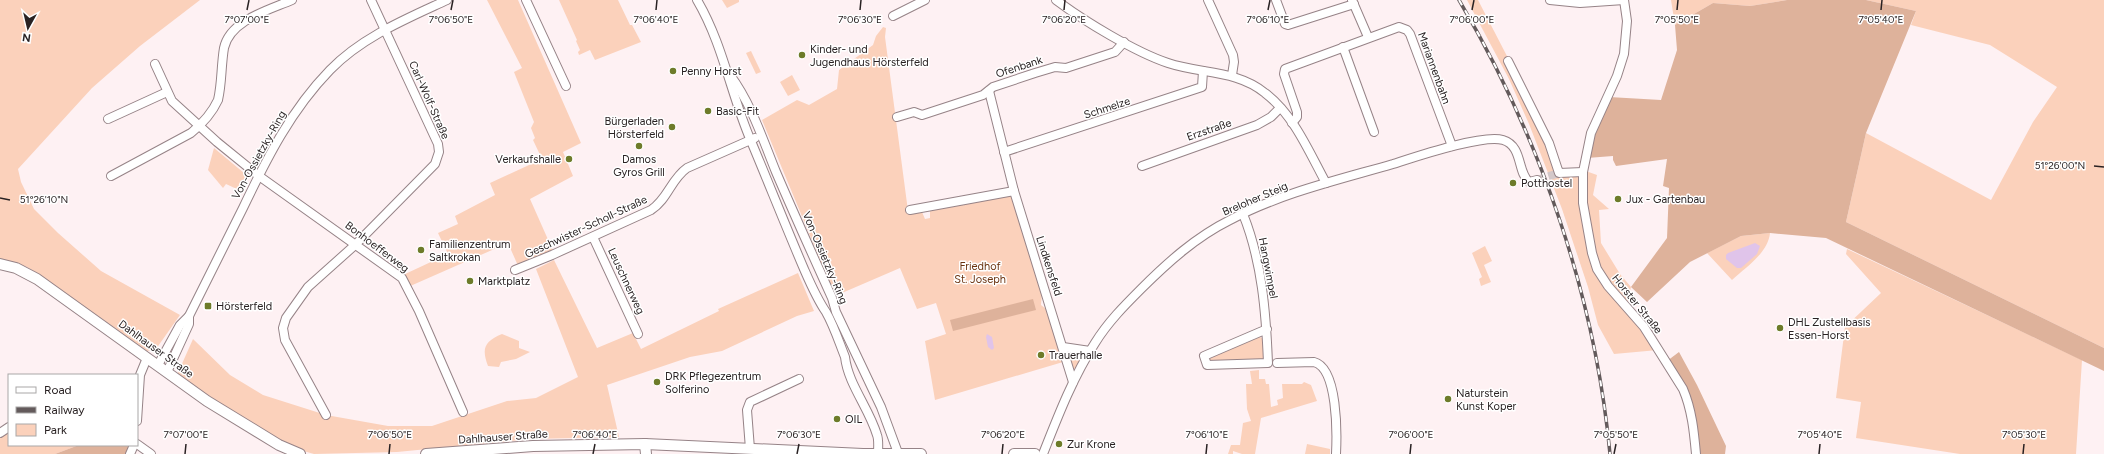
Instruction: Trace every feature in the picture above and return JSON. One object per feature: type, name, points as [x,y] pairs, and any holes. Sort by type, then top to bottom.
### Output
[{"type":"street","points":[[110,176],[191,133],[199,126],[218,100],[224,48],[229,36],[241,24],[292,0]]},
{"type":"street","name":"Carl-Wolf-Straße","points":[[326,415],[285,340],[283,328],[286,318],[308,287],[355,245],[435,164],[439,152],[438,144],[371,0]]},
{"type":"street","name":"Von-Ossietzky-Ring","points":[[158,365],[180,325],[189,316],[259,176],[294,113],[331,70],[360,46],[430,4],[447,0]]},
{"type":"street","points":[[526,0],[566,86]]},
{"type":"street","name":"Von-Ossietzky-Ring","points":[[697,0],[709,22],[728,73],[732,92],[804,269],[820,305],[826,313],[845,357],[846,364],[878,436],[878,454]]},
{"type":"street","points":[[893,16],[924,0]]},
{"type":"street","points":[[1056,0],[1124,42],[1168,63],[1203,71],[1232,75],[1256,86],[1271,98],[1292,123],[1326,183]]},
{"type":"street","points":[[1208,0],[1233,55],[1234,62],[1232,75]]},
{"type":"street","points":[[1276,0],[1285,24],[1288,25],[1353,2],[1368,37]]},
{"type":"street","points":[[1550,0],[1580,3],[1624,0]]},
{"type":"street","name":"Horster Straße","points":[[1624,0],[1627,21],[1624,54],[1614,83],[1591,133],[1583,172],[1583,203],[1592,253],[1597,269],[1608,286],[1644,327],[1683,389],[1689,406],[1696,454]]},
{"type":"street","name":"Mariannenbahn","points":[[1292,123],[1297,118],[1297,112],[1284,74],[1285,69],[1368,37],[1399,27],[1407,30],[1452,146]]},
{"type":"street","name":"Ofenbank","points":[[897,117],[914,112],[922,115],[983,95],[993,87],[1055,67],[1066,68],[1115,52],[1124,42]]},
{"type":"street","points":[[1343,47],[1374,132]]},
{"type":"street","points":[[1508,61],[1549,143],[1559,173],[1583,172]]},
{"type":"street","name":"Bonhoefferweg","points":[[155,64],[172,101],[199,126],[259,176],[397,274],[405,282],[463,412]]},
{"type":"street","name":"Schmelze","points":[[1004,152],[1202,87],[1203,71]]},
{"type":"street","name":"Von-Ossietzky-Ring","points":[[728,73],[740,88],[795,217],[832,298],[838,318],[881,407],[898,453]]},
{"type":"street","name":"Lindkensfeld","points":[[989,91],[1014,191],[1074,382]]},
{"type":"street","points":[[108,119],[167,92]]},
{"type":"street","name":"Erzstraße","points":[[1142,166],[1258,125],[1271,117],[1280,108]]},
{"type":"street","name":"Geschwister-Scholl-Straße","points":[[515,270],[593,237],[656,207],[666,196],[679,175],[688,168],[761,136]]},
{"type":"street","name":"Breloher Steig","points":[[1043,454],[1074,382],[1090,351],[1117,313],[1169,261],[1198,240],[1243,214],[1326,183],[1452,146],[1495,139],[1504,140],[1512,146],[1518,155],[1526,180],[1529,182],[1537,180]]},
{"type":"street","points":[[910,210],[1014,191]]},
{"type":"street","name":"Hangwimpel","points":[[1243,214],[1258,266],[1267,329],[1268,363],[1207,365],[1204,356],[1267,329]]},
{"type":"street","name":"Leuschnerweg","points":[[593,237],[638,334]]},
{"type":"street","name":"Dahlhauser Straße","points":[[0,264],[16,268],[37,279],[147,358],[249,428],[279,445],[300,454]]},
{"type":"street","name":"Von-Ossietzky-Ring","points":[[167,372],[189,324],[189,316]]},
{"type":"street","points":[[1063,347],[1090,351]]},
{"type":"street","points":[[138,398],[139,376],[147,358]]},
{"type":"street","points":[[1277,363],[1314,362],[1318,363],[1323,369],[1334,396],[1336,454]]},
{"type":"street","points":[[750,448],[747,410],[750,402],[799,379]]},
{"type":"street","points":[[138,445],[152,454]]},
{"type":"street","name":"Dahlhauser Straße","points":[[426,454],[533,446],[645,449],[750,448],[846,453],[921,454]]},
{"type":"street","points":[[1014,454],[1035,454]]},
{"type":"green space","points":[[0,0],[200,0],[140,46],[92,88],[18,169],[21,182],[34,209],[58,233],[101,271],[180,315],[156,349],[147,351],[27,267],[0,259]]},
{"type":"green space","points":[[487,0],[518,0],[581,143],[563,152],[573,176],[530,199],[554,253],[519,268],[508,243],[408,287],[403,275],[448,254],[438,233],[458,224],[455,216],[495,195],[490,183],[542,159],[533,140],[535,138],[531,128],[534,122],[514,72],[522,68]]},
{"type":"green space","points":[[559,0],[618,0],[630,25],[632,25],[641,42],[595,60],[590,50],[579,55],[578,52],[580,50],[576,41],[577,40]]},
{"type":"green space","points":[[722,0],[739,0],[739,2],[727,8]]},
{"type":"green space","points":[[1467,0],[1478,0],[1509,60],[1559,173],[1583,170],[1597,175],[1593,195],[1609,209],[1599,210],[1601,243],[1620,274],[1631,287],[1626,308],[1658,350],[1614,354],[1598,325],[1588,287],[1562,209],[1529,124],[1509,79]]},
{"type":"green space","points":[[1671,0],[1787,0],[1750,6],[1713,3],[1675,25]]},
{"type":"green space","points":[[1866,0],[2104,0],[2104,348],[1846,222],[1866,133],[1991,200],[2033,122],[2057,87],[1990,45],[1911,25],[1916,11]]},
{"type":"green space","name":"Friedhof St. Joseph","points":[[883,27],[886,28],[885,37],[908,211],[922,212],[925,219],[930,218],[930,210],[966,202],[963,206],[966,203],[1013,196],[1042,293],[1041,305],[1046,309],[1063,362],[935,400],[925,341],[946,334],[936,303],[917,309],[900,268],[835,296],[762,120],[797,100],[809,105],[837,89],[839,70],[873,45],[876,36]]},
{"type":"green space","points":[[751,51],[761,72],[756,74],[746,53]]},
{"type":"green space","points":[[792,75],[800,90],[788,96],[780,82]]},
{"type":"green space","points":[[214,148],[244,173],[245,178],[239,190],[226,184],[223,188],[208,170]]},
{"type":"green space","points":[[1770,233],[1761,253],[1750,265],[1732,280],[1707,253],[1741,236]]},
{"type":"green space","points":[[1485,246],[1492,261],[1484,265],[1491,282],[1481,286],[1479,279],[1482,277],[1472,253]]},
{"type":"green space","points":[[1847,249],[2082,360],[2076,454],[1960,454],[1856,438],[1861,402],[1836,398],[1845,327],[1881,293],[1846,254]]},
{"type":"green space","points":[[554,260],[597,348],[633,333],[641,349],[719,311],[718,309],[798,273],[814,311],[797,316],[722,351],[690,357],[607,385],[619,437],[531,439],[397,452],[314,454],[293,448],[249,423],[177,375],[193,339],[230,375],[263,395],[326,415],[388,426],[432,426],[507,401],[536,398],[578,377],[536,269]]},
{"type":"green space","points":[[502,334],[519,341],[519,348],[530,352],[516,359],[501,362],[499,367],[488,366],[485,354],[486,346],[492,339]]},
{"type":"green space","points":[[1257,335],[1265,340],[1266,362],[1210,364],[1208,355]]},
{"type":"green space","points":[[1067,350],[1082,352],[1084,354],[1076,369],[1072,368]]},
{"type":"green space","points":[[1259,370],[1259,379],[1265,379],[1266,384],[1269,384],[1271,407],[1278,405],[1277,400],[1283,398],[1282,384],[1302,384],[1304,382],[1311,385],[1317,401],[1261,418],[1255,454],[1242,454],[1233,451],[1233,454],[1228,454],[1231,445],[1240,445],[1243,423],[1251,421],[1247,409],[1246,384],[1252,384],[1250,371]]},
{"type":"green space","points":[[8,429],[8,446],[76,446],[55,454],[0,454],[0,434]]},
{"type":"green space","points":[[1307,444],[1330,449],[1330,454],[1305,454]]},
{"type":"shaded area","points":[[1787,0],[1866,0],[1916,11],[1866,133],[1846,222],[2104,348],[2104,371],[1826,238],[1770,233],[1741,236],[1690,262],[1647,302],[1631,287],[1667,238],[1669,188],[1663,186],[1667,159],[1616,166],[1613,156],[1587,158],[1592,133],[1609,97],[1661,100],[1677,50],[1675,25],[1713,3],[1750,6]]},
{"type":"shaded area","points":[[1755,243],[1760,246],[1757,254],[1741,268],[1737,268],[1726,259],[1726,255],[1728,253]]},
{"type":"shaded area","points":[[1033,299],[1036,310],[953,331],[950,320]]},
{"type":"shaded area","points":[[987,334],[992,337],[994,348],[992,350],[988,347],[986,337]]},
{"type":"shaded area","points":[[1679,352],[1697,385],[1726,446],[1725,454],[1697,454],[1692,418],[1667,361]]},
{"type":"shaded area","points":[[76,446],[129,446],[131,450],[128,454],[55,454]]},
{"type":"tunnel","points":[[1537,180],[1559,173]]},
{"type":"railway","points":[[1459,0],[1488,52],[1515,106],[1559,219],[1577,277],[1591,335],[1603,394],[1610,454]]},
{"type":"place","name":"Kinder- und Jugendhaus Hörsterfeld","points":[[802,55]]},
{"type":"place","name":"Penny Horst","points":[[673,71]]},
{"type":"place","name":"Basic-Fit","points":[[708,111]]},
{"type":"place","name":"Bürgerladen Hörsterfeld","points":[[672,127]]},
{"type":"place","name":"Damos Gyros Grill","points":[[639,146]]},
{"type":"place","name":"Verkaufshalle","points":[[569,159]]},
{"type":"place","name":"Potthostel","points":[[1513,183]]},
{"type":"place","name":"Jux - Gartenbau","points":[[1618,199]]},
{"type":"place","name":"Familienzentrum Saltkrokan","points":[[421,250]]},
{"type":"place","name":"Marktplatz","points":[[470,281]]},
{"type":"place","name":"Hörsterfeld","points":[[208,306]]},
{"type":"place","name":"DHL Zustellbasis Essen-Horst","points":[[1780,328]]},
{"type":"place","name":"Trauerhalle","points":[[1041,355]]},
{"type":"place","name":"DRK Pflegezentrum Solferino","points":[[657,382]]},
{"type":"place","name":"Naturstein Kunst Koper","points":[[1448,399]]},
{"type":"place","name":"OIL","points":[[837,419]]},
{"type":"place","name":"Zur Krone","points":[[1059,444]]}]
